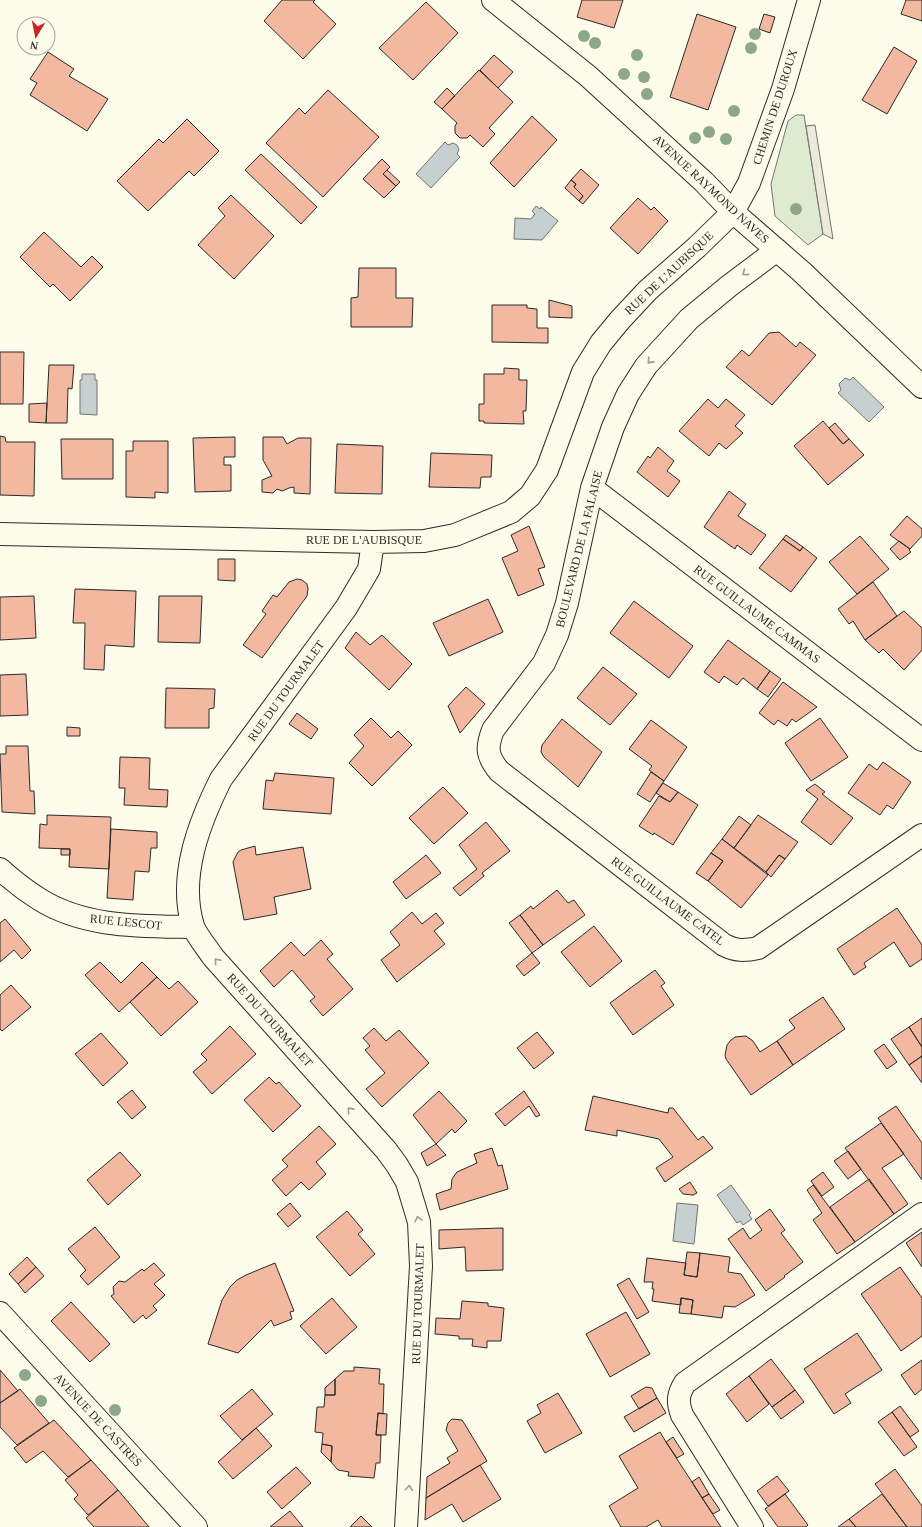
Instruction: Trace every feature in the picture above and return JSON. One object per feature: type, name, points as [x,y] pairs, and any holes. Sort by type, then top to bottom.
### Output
[{"type":"street","name":"AVENUE RAYMOND NAVES","points":[[493,0],[588,76],[708,186],[733,212],[777,250],[922,387]]},
{"type":"street","name":"CHEMIN DE DUROUX","points":[[733,212],[749,183],[782,89],[809,0]]},
{"type":"street","name":"RUE DE L'AUBISQUE","points":[[0,534],[373,542],[424,541],[455,534],[511,512],[530,496],[547,470],[583,372],[601,344],[620,320],[648,290],[697,247],[733,212]]},
{"type":"street","name":"BOULEVARD DE LA FALAISE","points":[[493,730],[544,663],[557,635],[567,604],[592,488],[613,427],[628,394],[646,366],[689,320],[729,286],[777,250]]},
{"type":"street","name":"RUE GUILLAUME CAMMAS","points":[[592,488],[922,740]]},
{"type":"street","name":"RUE DU TOURMALET","points":[[373,542],[369,569],[346,608],[221,779],[208,805],[197,836],[191,863],[188,894],[194,927],[214,957],[386,1150],[407,1182],[419,1222],[421,1266],[406,1527]]},
{"type":"street","name":"RUE GUILLAUME CATEL","points":[[493,730],[488,742],[488,753],[492,763],[499,771],[724,945],[735,950],[747,951],[758,948],[922,835]]},
{"type":"street","name":"RUE LESCOT","points":[[0,869],[21,887],[40,900],[66,912],[97,921],[138,926],[194,927]]},
{"type":"street","points":[[752,1527],[682,1415],[678,1404],[679,1392],[685,1383],[922,1214]]},
{"type":"street","name":"AVENUE DE CASTRES","points":[[0,1313],[196,1527]]},
{"type":"green space","points":[[796,115],[804,115],[823,234],[808,245],[775,216],[771,184],[788,121]]},
{"type":"shaded area","points":[[815,125],[833,239],[823,234],[806,126]]},
{"type":"shaded area","points":[[445,142],[448,145],[453,143],[457,145],[459,149],[457,154],[460,157],[431,188],[416,174]]},
{"type":"shaded area","points":[[536,206],[540,209],[541,207],[558,221],[542,240],[514,239],[515,218],[531,219],[535,214],[532,211]]},
{"type":"shaded area","points":[[82,374],[95,374],[95,380],[97,380],[97,415],[80,414],[80,380],[82,380]]},
{"type":"shaded area","points":[[853,377],[884,407],[869,422],[838,393],[841,390],[839,384],[845,378],[850,380]]},
{"type":"shaded area","points":[[731,1185],[751,1213],[749,1215],[752,1219],[743,1225],[740,1221],[737,1223],[717,1195]]},
{"type":"shaded area","points":[[677,1203],[698,1205],[694,1244],[673,1241]]},
{"type":"building","points":[[282,0],[315,0],[313,2],[336,24],[303,59],[264,21]]},
{"type":"building","points":[[582,0],[623,0],[614,28],[577,17]]},
{"type":"building","points":[[906,0],[922,0],[922,21],[901,14]]},
{"type":"building","points":[[426,2],[458,33],[413,80],[379,48]]},
{"type":"building","points":[[697,14],[736,27],[708,110],[670,97]]},
{"type":"building","points":[[764,14],[775,17],[770,33],[759,29]]},
{"type":"building","points":[[894,47],[917,61],[887,114],[862,100]]},
{"type":"building","points":[[494,55],[513,72],[498,88],[480,70]]},
{"type":"building","points":[[45,56],[54,56],[74,69],[69,76],[108,99],[87,131],[30,95],[37,83],[30,79]]},
{"type":"building","points":[[479,70],[513,102],[489,128],[495,134],[483,147],[470,135],[467,138],[460,138],[455,133],[455,126],[457,123],[442,109]]},
{"type":"building","points":[[447,88],[455,96],[442,109],[434,102]]},
{"type":"building","points":[[328,90],[379,137],[323,197],[266,143],[299,108],[305,114]]},
{"type":"building","points":[[532,116],[557,140],[514,187],[490,163]]},
{"type":"building","points":[[187,119],[219,151],[194,176],[189,171],[148,211],[117,181],[159,139],[163,143]]},
{"type":"building","points":[[261,154],[317,207],[301,224],[245,170]]},
{"type":"building","points":[[382,159],[390,167],[383,174],[396,186],[384,198],[363,179]]},
{"type":"building","points":[[581,169],[599,185],[583,204],[579,201],[583,196],[574,187],[576,184],[571,180]]},
{"type":"building","points":[[387,170],[400,182],[396,186],[383,174]]},
{"type":"building","points":[[571,180],[576,184],[574,187],[583,196],[579,201],[565,188]]},
{"type":"building","points":[[231,195],[274,236],[234,279],[198,245],[225,216],[218,208]]},
{"type":"building","points":[[638,198],[651,210],[654,207],[668,221],[638,254],[610,228]]},
{"type":"building","points":[[44,232],[81,267],[92,256],[103,267],[70,301],[53,284],[50,287],[20,257]]},
{"type":"building","points":[[359,268],[396,268],[396,298],[413,298],[412,327],[351,327],[351,298],[358,297]]},
{"type":"building","points":[[549,300],[572,306],[572,318],[549,317]]},
{"type":"building","points":[[492,305],[527,305],[527,308],[537,309],[537,328],[548,328],[548,343],[492,342]]},
{"type":"building","points":[[779,332],[796,347],[800,342],[816,355],[772,405],[726,367],[742,350],[749,356],[769,333]]},
{"type":"building","points":[[0,352],[24,352],[23,404],[0,404]]},
{"type":"building","points":[[49,365],[74,365],[72,389],[68,388],[67,423],[46,423]]},
{"type":"building","points":[[504,368],[519,369],[519,380],[527,380],[526,411],[523,411],[524,424],[484,423],[484,421],[479,421],[479,404],[484,404],[484,374],[504,374]]},
{"type":"building","points":[[708,399],[718,408],[726,399],[745,415],[735,426],[743,433],[726,449],[719,443],[709,456],[679,431]]},
{"type":"building","points":[[47,403],[46,423],[29,422],[29,404]]},
{"type":"building","points":[[823,421],[843,444],[849,439],[864,455],[828,485],[794,446]]},
{"type":"building","points":[[835,423],[849,439],[843,444],[829,428]]},
{"type":"building","points":[[0,436],[5,437],[6,442],[35,442],[34,496],[0,495]]},
{"type":"building","points":[[235,437],[235,457],[224,457],[224,465],[231,465],[231,491],[195,492],[193,438]]},
{"type":"building","points":[[263,437],[283,437],[287,444],[298,438],[311,438],[310,494],[294,493],[294,487],[282,491],[277,489],[273,493],[262,492],[262,480],[272,476],[263,460]]},
{"type":"building","points":[[61,439],[113,439],[113,479],[62,479]]},
{"type":"building","points":[[133,441],[168,441],[168,493],[155,492],[155,498],[126,497],[126,451],[133,451]]},
{"type":"building","points":[[337,444],[383,446],[382,494],[335,493]]},
{"type":"building","points":[[658,447],[674,461],[667,471],[680,481],[668,497],[637,472],[648,456],[650,458]]},
{"type":"building","points":[[431,453],[492,455],[491,477],[481,477],[480,488],[429,487]]},
{"type":"building","points":[[729,491],[746,504],[738,516],[766,535],[751,555],[737,545],[735,549],[704,527]]},
{"type":"building","points":[[907,516],[922,529],[922,536],[910,549],[890,535]]},
{"type":"building","points":[[529,526],[545,567],[538,569],[544,585],[518,596],[502,558],[518,551],[511,535]]},
{"type":"building","points":[[786,535],[803,547],[800,551],[783,539]]},
{"type":"building","points":[[860,536],[889,569],[857,594],[829,562]]},
{"type":"building","points":[[783,539],[800,551],[803,547],[817,558],[791,592],[759,568]]},
{"type":"building","points":[[899,541],[910,549],[909,550],[911,552],[900,560],[890,549]]},
{"type":"building","points":[[218,559],[235,559],[235,581],[218,580]]},
{"type":"building","points":[[297,579],[302,580],[307,584],[307,596],[262,658],[243,645],[266,614],[262,611],[273,595],[277,597],[289,582]]},
{"type":"building","points":[[873,582],[897,616],[865,640],[853,621],[849,624],[838,609]]},
{"type":"building","points":[[75,589],[136,591],[134,647],[105,645],[104,670],[84,669],[85,623],[73,623]]},
{"type":"building","points":[[34,596],[36,638],[0,640],[0,597]]},
{"type":"building","points":[[159,596],[202,596],[200,643],[158,642]]},
{"type":"building","points":[[488,599],[503,632],[449,656],[433,623]]},
{"type":"building","points":[[634,601],[693,646],[669,678],[610,633]]},
{"type":"building","points":[[904,611],[922,628],[922,650],[904,670],[883,649],[879,653],[865,640]]},
{"type":"building","points":[[356,632],[370,645],[382,635],[412,664],[389,690],[345,648]]},
{"type":"building","points":[[728,640],[770,671],[757,689],[743,678],[737,685],[724,676],[719,683],[704,672]]},
{"type":"building","points":[[603,667],[637,694],[610,725],[577,698]]},
{"type":"building","points":[[770,671],[781,679],[768,697],[757,689]]},
{"type":"building","points":[[26,674],[28,715],[0,716],[0,675]]},
{"type":"building","points":[[783,682],[817,707],[796,722],[792,719],[787,726],[778,720],[774,725],[759,713]]},
{"type":"building","points":[[466,687],[485,704],[460,733],[448,706]]},
{"type":"building","points":[[166,688],[215,689],[214,708],[209,709],[209,728],[165,728]]},
{"type":"building","points":[[297,713],[318,729],[311,739],[289,724]]},
{"type":"building","points":[[371,718],[391,738],[398,731],[412,745],[372,786],[349,763],[364,746],[354,735]]},
{"type":"building","points":[[820,718],[848,757],[811,781],[785,743]]},
{"type":"building","points":[[562,719],[602,752],[578,787],[544,757],[541,752],[542,745]]},
{"type":"building","points":[[651,720],[687,747],[664,781],[649,770],[652,766],[629,749]]},
{"type":"building","points":[[67,727],[80,728],[80,736],[67,736]]},
{"type":"building","points":[[6,746],[28,746],[30,791],[34,791],[35,814],[2,812],[0,754],[6,754]]},
{"type":"building","points":[[120,757],[150,758],[149,789],[168,790],[167,807],[124,805],[125,788],[119,788]]},
{"type":"building","points":[[883,762],[911,782],[893,809],[887,805],[880,815],[848,793],[869,764],[877,770]]},
{"type":"building","points":[[651,772],[664,781],[650,802],[637,794]]},
{"type":"building","points":[[275,773],[334,778],[331,814],[263,809],[266,780],[273,781]]},
{"type":"building","points":[[663,783],[678,792],[670,802],[656,793]]},
{"type":"building","points":[[815,784],[825,792],[822,794],[853,818],[831,845],[801,822],[818,799],[806,790]]},
{"type":"building","points":[[443,787],[468,813],[434,844],[409,818]]},
{"type":"building","points":[[678,792],[698,805],[673,845],[654,833],[653,835],[639,826],[659,796],[670,802]]},
{"type":"building","points":[[47,815],[111,817],[109,869],[69,867],[70,849],[39,848],[40,824],[47,825]]},
{"type":"building","points":[[758,815],[798,842],[785,859],[779,855],[766,872],[734,848]]},
{"type":"building","points":[[739,816],[751,825],[734,848],[722,839]]},
{"type":"building","points":[[486,822],[510,851],[482,873],[484,876],[460,896],[453,888],[477,869],[459,845]]},
{"type":"building","points":[[111,829],[157,832],[157,848],[151,848],[149,872],[135,871],[133,900],[107,898]]},
{"type":"building","points":[[722,839],[768,875],[741,908],[708,881],[723,861],[711,853]]},
{"type":"building","points":[[255,846],[256,855],[303,847],[311,889],[274,897],[277,914],[244,920],[233,862],[238,852]]},
{"type":"building","points":[[61,849],[70,849],[70,855],[61,855]]},
{"type":"building","points":[[711,853],[723,861],[708,881],[696,873]]},
{"type":"building","points":[[426,855],[441,873],[406,899],[393,882]]},
{"type":"building","points":[[779,855],[785,859],[771,877],[766,872]]},
{"type":"building","points":[[557,890],[568,903],[574,900],[585,915],[543,945],[520,915],[531,906],[533,909]]},
{"type":"building","points":[[897,908],[922,945],[922,959],[910,967],[894,942],[864,963],[866,967],[854,975],[837,949]]},
{"type":"building","points":[[412,912],[422,924],[436,913],[444,923],[434,931],[445,944],[397,982],[381,960],[400,945],[390,932]]},
{"type":"building","points":[[520,915],[543,945],[532,953],[509,923]]},
{"type":"building","points":[[5,919],[31,950],[22,959],[14,950],[0,962],[0,923]]},
{"type":"building","points":[[594,926],[622,961],[590,987],[561,952]]},
{"type":"building","points":[[321,940],[333,954],[327,959],[353,989],[323,1016],[310,1001],[315,997],[292,970],[274,987],[260,971],[291,942],[304,956]]},
{"type":"building","points":[[532,953],[540,963],[524,976],[516,966]]},
{"type":"building","points":[[100,962],[121,983],[142,962],[157,977],[119,1012],[85,975]]},
{"type":"building","points":[[655,970],[665,983],[661,986],[674,1005],[633,1035],[610,1003]]},
{"type":"building","points":[[157,977],[169,989],[178,981],[198,1002],[161,1036],[130,1002]]},
{"type":"building","points":[[11,985],[31,1007],[2,1031],[0,1029],[0,995]]},
{"type":"building","points":[[823,997],[845,1029],[793,1065],[777,1041],[795,1028],[789,1020]]},
{"type":"building","points":[[922,1018],[922,1047],[909,1027]]},
{"type":"building","points":[[230,1026],[256,1054],[212,1094],[193,1072],[207,1060],[201,1054]]},
{"type":"building","points":[[909,1027],[922,1047],[922,1056],[909,1065],[891,1039]]},
{"type":"building","points":[[374,1028],[386,1041],[399,1030],[429,1063],[382,1107],[366,1089],[385,1073],[365,1050],[370,1046],[363,1038]]},
{"type":"building","points":[[537,1032],[554,1053],[534,1069],[517,1048]]},
{"type":"building","points":[[101,1033],[128,1063],[103,1086],[75,1054]]},
{"type":"building","points":[[746,1036],[753,1041],[760,1052],[777,1041],[793,1065],[751,1095],[726,1059],[725,1055],[727,1045],[731,1040],[735,1037]]},
{"type":"building","points":[[884,1044],[897,1062],[887,1069],[874,1051]]},
{"type":"building","points":[[922,1056],[922,1083],[909,1065]]},
{"type":"building","points":[[269,1077],[276,1084],[279,1082],[301,1106],[273,1132],[244,1100]]},
{"type":"building","points":[[132,1090],[146,1107],[132,1119],[117,1102]]},
{"type":"building","points":[[439,1091],[467,1121],[455,1133],[452,1129],[436,1144],[413,1115]]},
{"type":"building","points":[[524,1091],[540,1115],[536,1117],[529,1106],[505,1126],[495,1114]]},
{"type":"building","points":[[593,1096],[668,1113],[669,1108],[673,1108],[698,1140],[703,1136],[713,1148],[665,1182],[656,1168],[673,1157],[659,1139],[617,1130],[617,1136],[585,1130]]},
{"type":"building","points":[[896,1106],[922,1143],[922,1180],[878,1118]]},
{"type":"building","points":[[881,1123],[904,1154],[882,1168],[908,1204],[894,1214],[845,1148]]},
{"type":"building","points":[[319,1126],[336,1144],[316,1162],[326,1174],[309,1190],[301,1182],[286,1196],[272,1180],[288,1166],[282,1160]]},
{"type":"building","points":[[436,1144],[446,1155],[427,1166],[421,1153]]},
{"type":"building","points":[[492,1148],[498,1166],[502,1165],[508,1189],[440,1210],[436,1194],[451,1189],[452,1179],[457,1172],[477,1163],[474,1154]]},
{"type":"building","points":[[848,1151],[861,1169],[848,1179],[834,1161]]},
{"type":"building","points":[[120,1152],[141,1175],[108,1205],[87,1180]]},
{"type":"building","points":[[823,1172],[834,1187],[822,1196],[811,1181]]},
{"type":"building","points":[[869,1179],[894,1214],[855,1242],[830,1207]]},
{"type":"building","points":[[690,1182],[697,1193],[693,1195],[683,1194],[679,1189]]},
{"type":"building","points":[[813,1185],[855,1242],[837,1254],[813,1220],[822,1213],[807,1190]]},
{"type":"building","points":[[290,1203],[301,1216],[288,1227],[277,1214]]},
{"type":"building","points":[[770,1209],[785,1230],[781,1233],[803,1262],[766,1291],[728,1239],[743,1228],[750,1239],[762,1230],[755,1220]]},
{"type":"building","points":[[347,1211],[363,1230],[358,1234],[375,1254],[350,1276],[316,1237]]},
{"type":"building","points":[[95,1227],[120,1257],[88,1285],[80,1276],[86,1270],[68,1249]]},
{"type":"building","points":[[503,1228],[503,1270],[466,1271],[465,1247],[439,1249],[439,1230]]},
{"type":"building","points":[[922,1232],[922,1267],[906,1243]]},
{"type":"building","points":[[687,1252],[700,1253],[697,1277],[684,1275]]},
{"type":"building","points":[[700,1253],[730,1257],[728,1272],[741,1274],[755,1295],[735,1307],[724,1306],[722,1318],[691,1314],[693,1300],[681,1298],[681,1305],[652,1301],[654,1289],[652,1289],[653,1282],[644,1282],[647,1258],[686,1263],[684,1275],[697,1277]]},
{"type":"building","points":[[27,1257],[36,1267],[18,1284],[9,1274]]},
{"type":"building","points":[[154,1263],[165,1275],[154,1284],[165,1295],[153,1306],[157,1310],[146,1319],[143,1315],[134,1323],[111,1296],[114,1294],[113,1287],[119,1281],[125,1282],[142,1269],[144,1271]]},
{"type":"building","points":[[275,1263],[294,1311],[290,1312],[292,1319],[274,1326],[271,1320],[238,1353],[208,1344],[222,1300],[230,1287],[237,1280],[246,1275]]},
{"type":"building","points":[[36,1267],[44,1276],[25,1293],[18,1284]]},
{"type":"building","points":[[900,1267],[922,1298],[922,1336],[901,1351],[861,1294]]},
{"type":"building","points":[[629,1278],[649,1312],[637,1319],[617,1285]]},
{"type":"building","points":[[332,1298],[357,1327],[326,1354],[300,1326]]},
{"type":"building","points":[[681,1298],[693,1300],[691,1314],[679,1313]]},
{"type":"building","points":[[462,1301],[488,1303],[488,1306],[504,1308],[501,1341],[487,1341],[487,1348],[472,1346],[473,1339],[459,1339],[459,1336],[435,1334],[436,1318],[460,1319]]},
{"type":"building","points":[[71,1302],[110,1344],[90,1362],[51,1321]]},
{"type":"building","points":[[626,1312],[650,1354],[610,1377],[586,1334]]},
{"type":"building","points":[[857,1333],[882,1370],[845,1394],[851,1403],[834,1414],[804,1369]]},
{"type":"building","points":[[771,1359],[795,1390],[772,1407],[749,1376]]},
{"type":"building","points":[[922,1360],[922,1389],[915,1395],[901,1375]]},
{"type":"building","points":[[354,1367],[380,1369],[379,1384],[384,1384],[383,1414],[378,1413],[376,1435],[381,1435],[380,1463],[376,1463],[374,1478],[348,1476],[349,1472],[338,1470],[331,1462],[332,1446],[322,1444],[323,1433],[315,1432],[317,1407],[324,1407],[325,1395],[335,1395],[335,1379],[344,1371],[354,1371]]},
{"type":"building","points":[[0,1370],[18,1391],[0,1403]]},
{"type":"building","points":[[749,1376],[769,1404],[747,1422],[726,1394]]},
{"type":"building","points":[[335,1379],[335,1395],[325,1395],[325,1388]]},
{"type":"building","points":[[646,1387],[652,1388],[657,1398],[639,1409],[631,1396]]},
{"type":"building","points":[[20,1389],[49,1423],[17,1445],[0,1427],[0,1403]]},
{"type":"building","points":[[252,1389],[273,1414],[242,1440],[220,1416]]},
{"type":"building","points":[[795,1390],[804,1402],[781,1419],[772,1407]]},
{"type":"building","points":[[558,1393],[582,1433],[545,1453],[527,1421],[541,1413],[537,1405]]},
{"type":"building","points":[[657,1398],[666,1413],[634,1432],[624,1417]]},
{"type":"building","points":[[900,1406],[919,1431],[910,1437],[892,1412]]},
{"type":"building","points":[[892,1412],[917,1447],[904,1456],[878,1422]]},
{"type":"building","points":[[378,1413],[387,1414],[386,1435],[376,1435]]},
{"type":"building","points":[[452,1419],[462,1420],[487,1461],[426,1498],[427,1477],[450,1463],[447,1458],[458,1451],[446,1430],[448,1423]]},
{"type":"building","points":[[54,1420],[91,1460],[68,1477],[43,1451],[26,1463],[14,1448]]},
{"type":"building","points":[[256,1428],[272,1446],[233,1479],[218,1462]]},
{"type":"building","points":[[660,1432],[721,1527],[662,1527],[658,1520],[646,1527],[621,1527],[609,1506],[638,1488],[619,1456]]},
{"type":"building","points":[[673,1437],[684,1454],[677,1458],[666,1442]]},
{"type":"building","points":[[322,1444],[332,1446],[331,1462],[321,1452]]},
{"type":"building","points":[[91,1460],[118,1490],[88,1515],[74,1499],[78,1495],[65,1480]]},
{"type":"building","points":[[480,1465],[501,1499],[463,1522],[452,1504],[425,1520],[426,1498]]},
{"type":"building","points":[[296,1467],[311,1483],[282,1509],[267,1492]]},
{"type":"building","points":[[895,1469],[922,1506],[922,1527],[907,1527],[875,1484]]},
{"type":"building","points":[[777,1476],[789,1491],[768,1506],[757,1491]]},
{"type":"building","points":[[699,1477],[709,1494],[702,1498],[692,1482]]},
{"type":"building","points":[[118,1490],[149,1527],[94,1527],[86,1518]]},
{"type":"building","points":[[709,1494],[720,1510],[713,1514],[702,1498]]},
{"type":"building","points":[[785,1494],[808,1525],[806,1527],[778,1527],[765,1509]]},
{"type":"building","points":[[882,1494],[907,1527],[856,1527],[849,1519]]},
{"type":"building","points":[[290,1511],[303,1527],[270,1527]]},
{"type":"building","points":[[361,1516],[372,1527],[350,1527]]},
{"type":"building","points":[[849,1519],[856,1527],[838,1527]]}]
